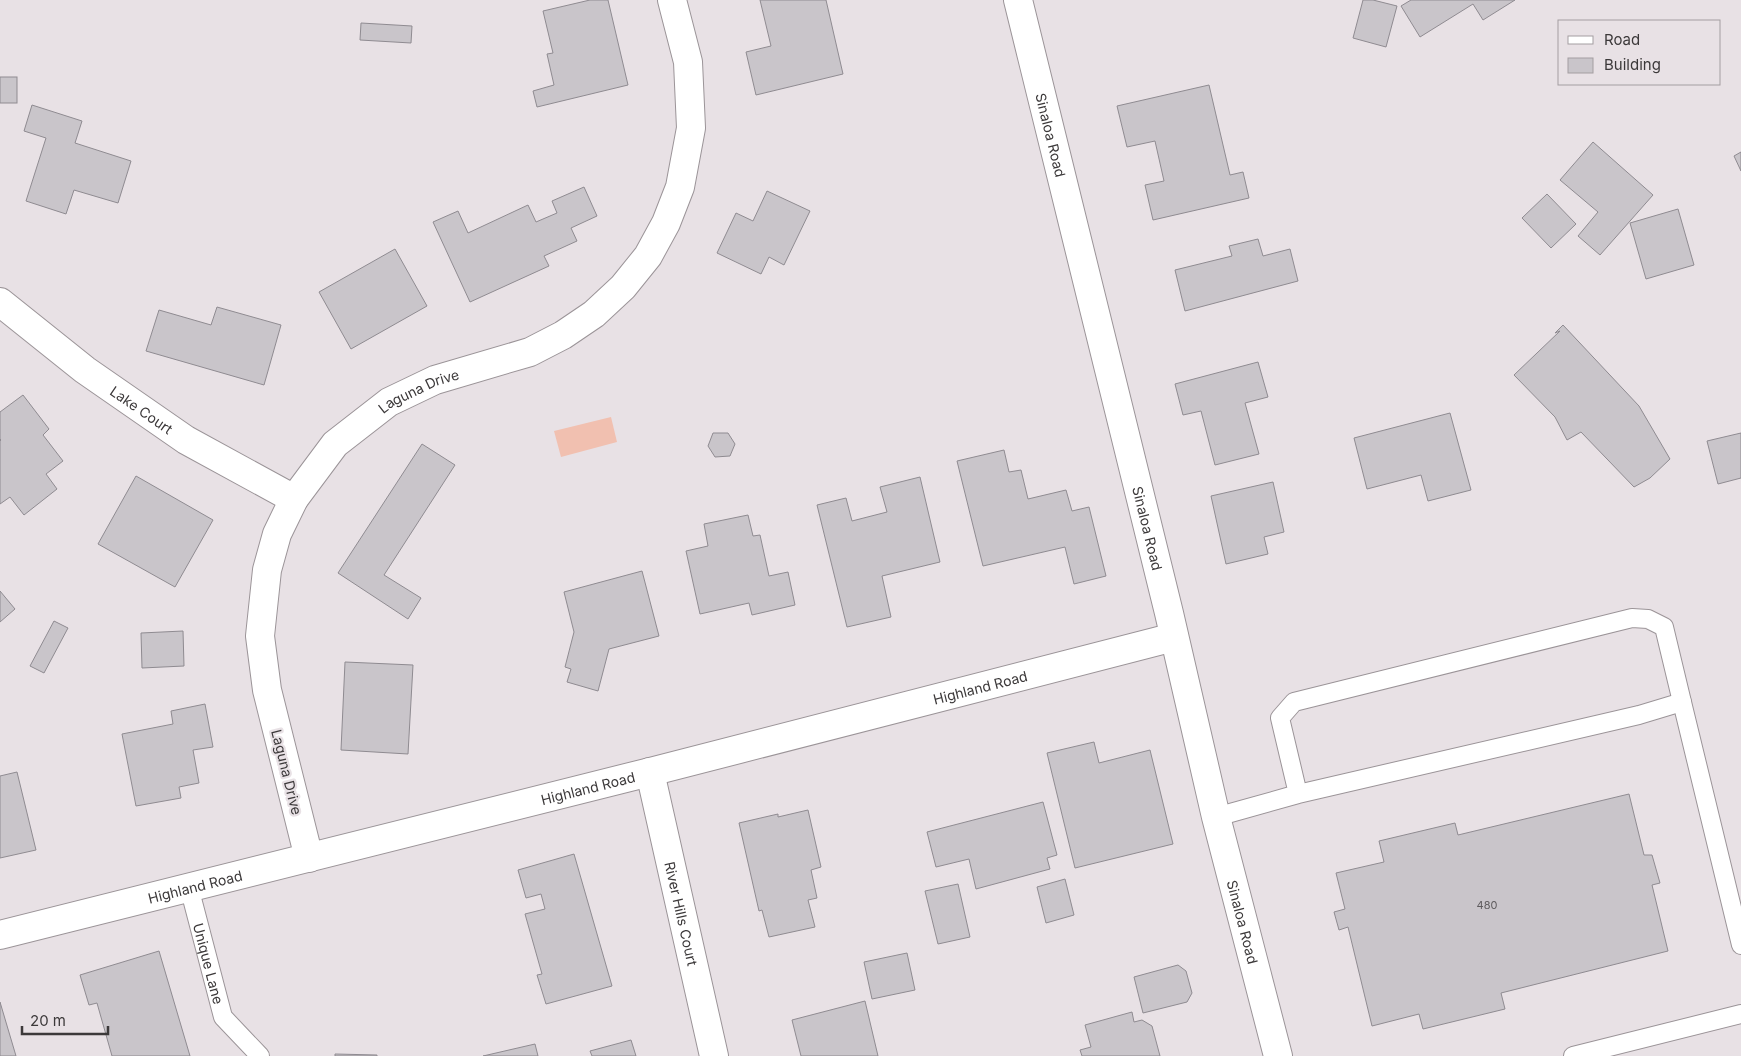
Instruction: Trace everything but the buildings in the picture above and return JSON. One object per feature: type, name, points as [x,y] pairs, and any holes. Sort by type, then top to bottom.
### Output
[{"type":"street","name":"Laguna Drive","points":[[309,858],[267,690],[260,636],[267,570],[277,534],[294,499],[335,444],[389,402],[435,380],[530,352],[563,335],[594,314],[623,287],[648,256],[666,223],[680,187],[692,128],[688,62],[672,0]]},
{"type":"street","name":"Sinaloa Road","points":[[1018,0],[1174,637],[1216,817],[1278,1056]]},
{"type":"street","name":"Lake Court","points":[[0,302],[85,370],[186,440],[294,499]]},
{"type":"street","name":"Highland Road","points":[[0,935],[650,772],[1174,637]]},
{"type":"street","name":"River Hills Court","points":[[650,772],[714,1056]]},
{"type":"lane","points":[[1298,794],[1280,718],[1294,702],[1632,618],[1648,619],[1664,627],[1741,946]]},
{"type":"lane","points":[[1216,817],[1298,794],[1639,715],[1682,702]]},
{"type":"lane","name":"Unique Lane","points":[[189,887],[223,1017],[260,1056]]},
{"type":"lane","points":[[1573,1056],[1741,1014]]},
{"type":"shaded area","points":[[611,417],[617,442],[561,457],[554,431]]}]
